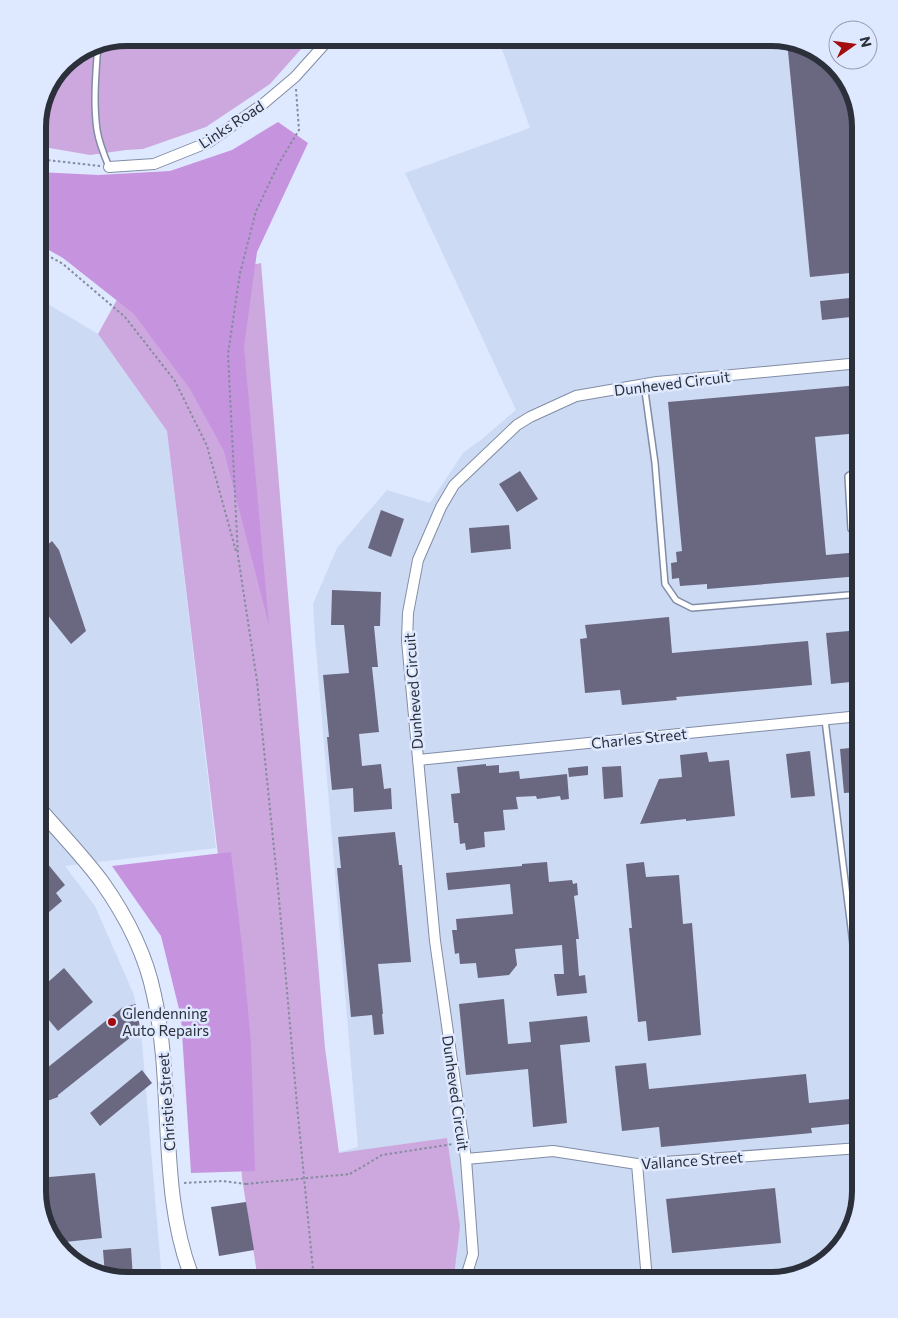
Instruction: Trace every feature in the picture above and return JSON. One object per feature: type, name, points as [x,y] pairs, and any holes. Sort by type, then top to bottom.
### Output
[{"type":"main road","name":"Christie Street","points":[[46,816],[101,881],[122,913],[141,953],[151,981],[158,1014],[163,1059],[172,1184],[178,1228],[190,1272]]},
{"type":"street","name":"Links Road","points":[[109,167],[154,164],[209,142],[263,104],[295,77],[323,46]]},
{"type":"street","name":"Dunheved Circuit","points":[[467,1272],[473,1254],[466,1159],[435,941],[407,641],[408,612],[418,560],[441,507],[454,485],[517,425],[576,396],[666,381],[852,364]]},
{"type":"street","name":"Charles Street","points":[[418,760],[852,717]]},
{"type":"street","name":"Vallance Street","points":[[466,1159],[553,1151],[637,1164],[852,1149]]},
{"type":"street","points":[[637,1164],[646,1272]]},
{"type":"lane","points":[[98,52],[95,96],[97,131],[109,167]]},
{"type":"lane","points":[[644,384],[655,463],[665,584],[676,600],[692,608],[852,595]]},
{"type":"lane","points":[[852,473],[848,476],[852,530]]},
{"type":"lane","points":[[825,720],[852,936]]},
{"type":"path","points":[[295,77],[299,130],[279,163],[256,212],[240,273],[228,354],[238,556],[257,681],[313,1272]]},
{"type":"path","points":[[46,160],[91,165]]},
{"type":"path","points":[[46,254],[63,264],[125,317],[176,381],[207,446],[238,556]]},
{"type":"path","points":[[172,1184],[222,1181],[246,1184],[350,1174],[382,1155],[463,1142]]},
{"type":"shaded area","points":[[127,46],[304,46],[270,84],[206,127],[143,149],[90,155],[46,147],[46,122],[49,106],[63,78],[74,66],[96,52]]},
{"type":"shaded area","points":[[501,46],[776,46],[802,52],[820,63],[835,78],[846,96],[852,127],[852,1191],[846,1222],[835,1240],[820,1255],[802,1266],[771,1272],[344,1272],[336,1153],[358,1147],[313,604],[337,548],[387,490],[430,503],[463,453],[516,410],[405,173],[530,128]]},
{"type":"shaded area","points":[[278,122],[308,143],[257,252],[244,347],[269,625],[224,451],[190,389],[134,314],[63,258],[46,248],[46,172],[98,175],[170,171],[232,150]]},
{"type":"shaded area","points":[[261,263],[325,1048],[339,1153],[447,1138],[460,1226],[454,1272],[257,1272],[242,1178],[225,913],[167,431],[98,334],[130,276],[221,271]]},
{"type":"shaded area","points":[[46,303],[98,334],[167,431],[216,848],[65,866],[95,906],[134,995],[141,1031],[161,1272],[122,1272],[101,1267],[87,1261],[63,1240],[52,1222],[47,1202]]},
{"type":"shaded area","points":[[231,852],[251,1043],[255,1171],[191,1173],[181,1017],[161,936],[112,866]]},
{"type":"building","points":[[788,48],[802,52],[828,70],[841,87],[849,106],[852,127],[852,273],[810,277]]},
{"type":"building","points":[[852,298],[852,317],[822,320],[820,301]]},
{"type":"building","points":[[852,386],[852,434],[815,437],[826,555],[852,553],[852,577],[707,589],[707,584],[680,586],[679,578],[672,579],[671,563],[677,562],[676,552],[682,551],[668,402]]},
{"type":"building","points":[[520,471],[538,499],[517,512],[499,484]]},
{"type":"building","points":[[381,510],[404,519],[391,557],[368,548]]},
{"type":"building","points":[[509,525],[511,549],[471,553],[469,528]]},
{"type":"building","points":[[52,541],[59,550],[86,631],[71,644],[46,613],[46,546]]},
{"type":"building","points":[[332,590],[381,592],[380,626],[374,626],[378,667],[372,667],[379,732],[359,734],[362,766],[381,764],[384,789],[391,788],[392,809],[354,812],[353,788],[332,790],[323,675],[349,673],[344,625],[331,625]]},
{"type":"building","points":[[669,617],[672,653],[808,641],[812,685],[676,697],[677,700],[622,705],[620,690],[585,693],[580,639],[587,638],[585,625]]},
{"type":"building","points":[[849,631],[850,639],[852,639],[852,682],[831,684],[826,633]]},
{"type":"building","points":[[852,748],[852,792],[844,793],[840,749]]},
{"type":"building","points":[[810,751],[815,796],[791,798],[786,754]]},
{"type":"building","points":[[707,752],[709,762],[729,760],[735,816],[640,824],[659,779],[682,777],[680,755]]},
{"type":"building","points":[[486,764],[486,766],[499,765],[499,773],[519,771],[520,779],[567,774],[569,799],[561,800],[560,796],[537,799],[536,796],[516,797],[518,809],[503,810],[505,830],[484,832],[485,847],[466,850],[465,843],[460,844],[458,823],[454,823],[451,794],[460,793],[457,767]]},
{"type":"building","points":[[588,766],[588,775],[569,777],[568,768]]},
{"type":"building","points":[[621,766],[623,797],[604,799],[602,767]]},
{"type":"building","points":[[850,813],[852,813],[852,833]]},
{"type":"building","points":[[395,832],[399,865],[402,865],[411,962],[378,964],[384,1034],[374,1035],[372,1015],[351,1017],[337,868],[341,868],[338,837]]},
{"type":"building","points":[[547,862],[549,882],[572,880],[573,884],[577,883],[578,895],[574,896],[579,939],[576,939],[579,976],[585,975],[587,993],[557,996],[554,974],[564,974],[562,945],[515,949],[517,965],[509,975],[478,978],[476,963],[460,964],[459,953],[455,954],[452,930],[457,930],[456,919],[513,914],[510,884],[448,890],[446,873]]},
{"type":"building","points":[[644,862],[646,877],[679,875],[683,924],[692,923],[701,1035],[648,1041],[646,1021],[638,1022],[629,928],[632,928],[626,864]]},
{"type":"building","points":[[46,864],[65,885],[56,893],[62,901],[46,915]]},
{"type":"building","points":[[64,968],[93,1002],[58,1031],[46,1017],[46,984]]},
{"type":"building","points":[[504,999],[508,1044],[531,1042],[529,1022],[587,1016],[590,1042],[560,1045],[567,1123],[533,1127],[528,1069],[466,1075],[459,1004]]},
{"type":"building","points":[[136,1004],[140,1028],[130,1030],[131,1037],[58,1095],[58,1097],[46,1101],[46,1065],[47,1068],[123,1007]]},
{"type":"building","points":[[646,1063],[649,1089],[806,1074],[809,1103],[852,1099],[852,1124],[811,1128],[812,1133],[661,1147],[659,1127],[622,1131],[615,1066]]},
{"type":"building","points":[[142,1070],[152,1083],[100,1126],[90,1113]]},
{"type":"building","points":[[95,1173],[102,1238],[65,1242],[52,1222],[49,1212],[46,1177]]},
{"type":"building","points":[[775,1188],[781,1243],[672,1253],[666,1199]]},
{"type":"building","points":[[246,1202],[254,1250],[219,1256],[211,1207]]},
{"type":"building","points":[[131,1248],[133,1272],[104,1268],[103,1250]]},
{"type":"place","name":"Glendenning Auto Repairs","points":[[112,1022]]}]
